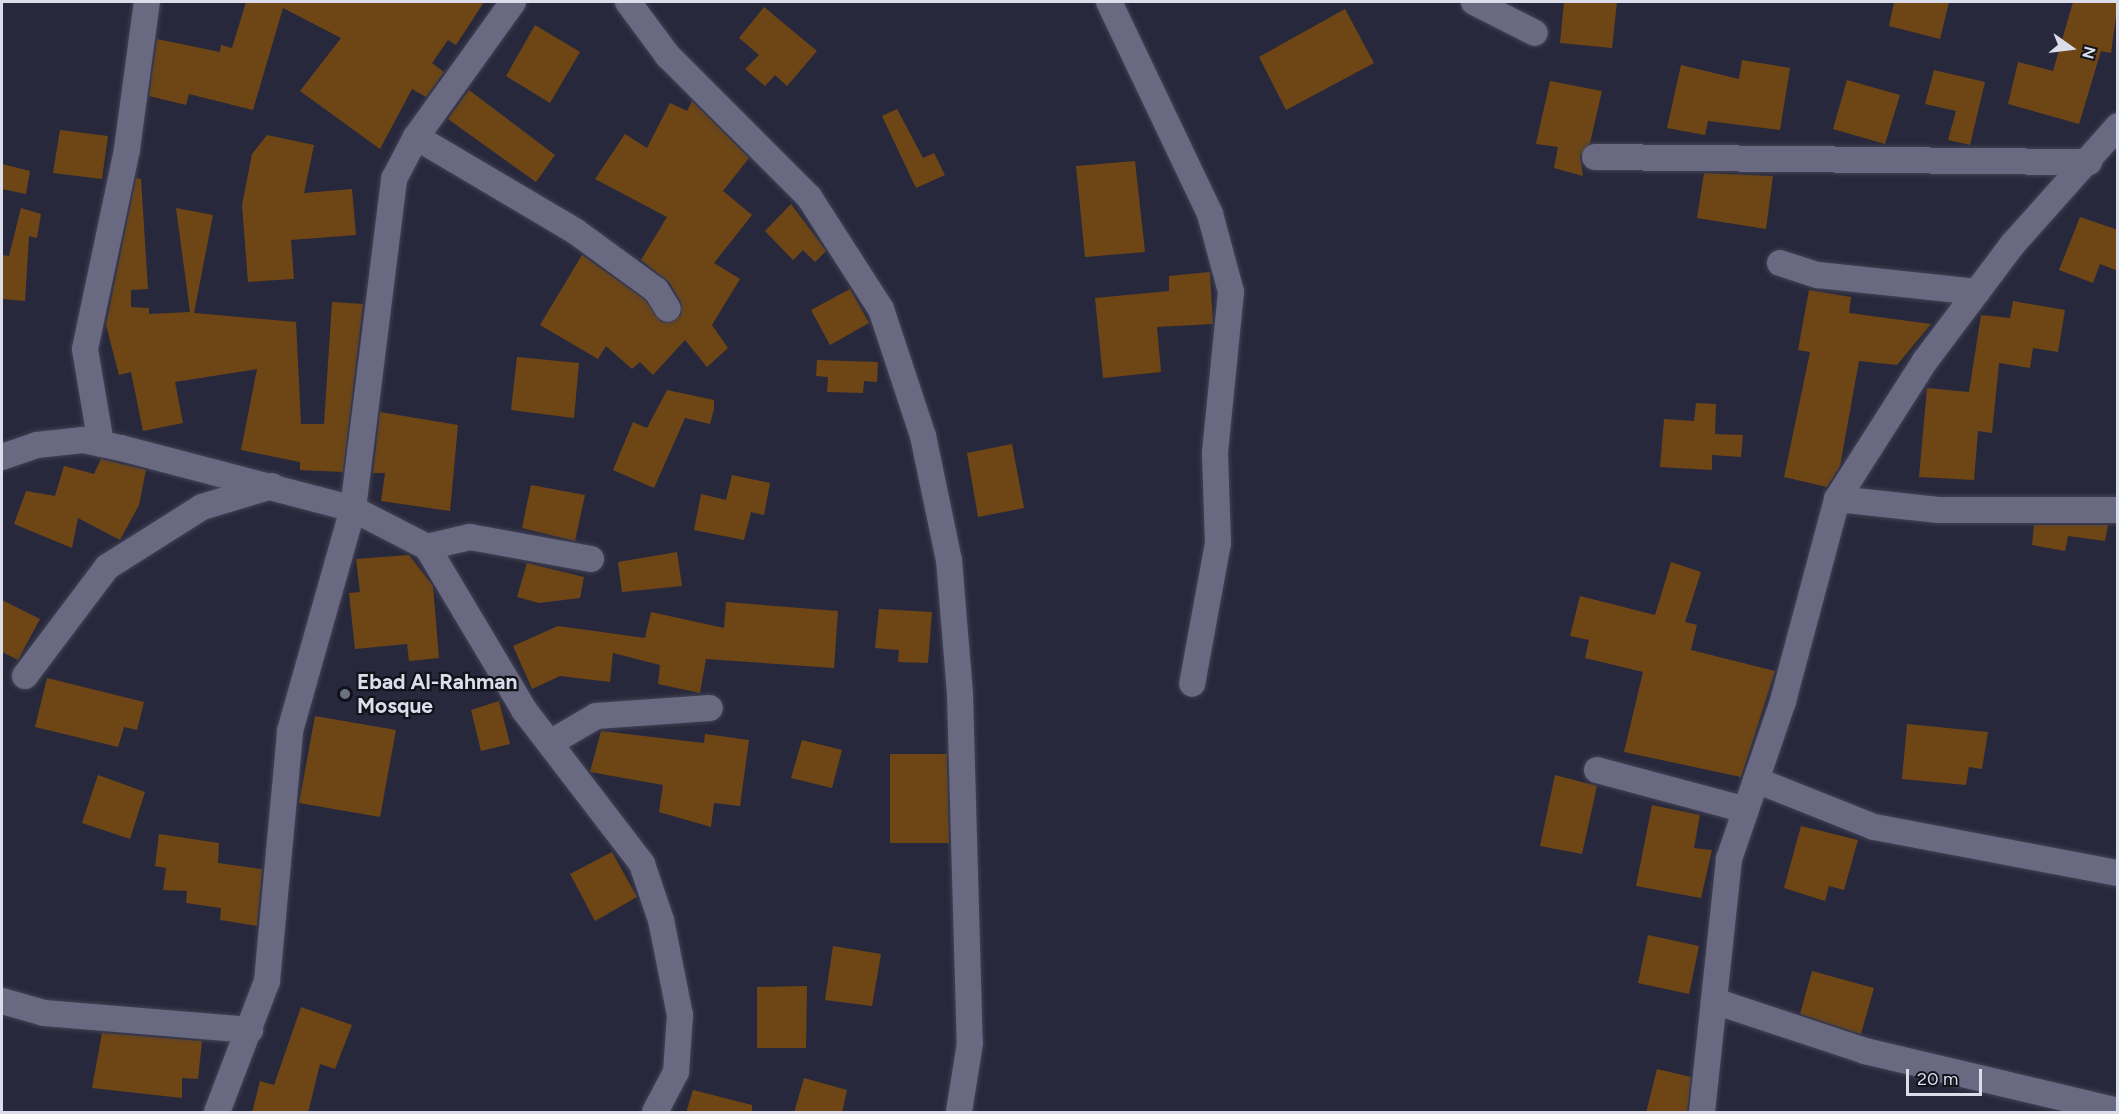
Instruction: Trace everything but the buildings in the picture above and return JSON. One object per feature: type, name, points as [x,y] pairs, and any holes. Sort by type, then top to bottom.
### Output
[{"type":"street","points":[[101,444],[85,350],[127,149],[147,2]]},
{"type":"street","points":[[217,1113],[267,981],[290,731],[353,509],[394,179],[416,137],[513,2]]},
{"type":"street","points":[[628,2],[668,56],[809,197],[881,309],[923,436],[949,560],[960,695],[970,1043],[959,1113]]},
{"type":"street","points":[[1109,2],[1210,214],[1230,292],[1215,453],[1218,543],[1192,684]]},
{"type":"street","points":[[1474,2],[1535,33]]},
{"type":"street","points":[[1702,1113],[1729,859],[1756,780],[1837,498],[1925,360],[1977,292],[2118,126]]},
{"type":"street","points":[[416,137],[575,231],[656,290],[668,309]]},
{"type":"street","points":[[1595,156],[2089,162]]},
{"type":"street","points":[[1780,263],[1818,275],[1977,292]]},
{"type":"street","points":[[2,457],[37,445],[101,444],[272,486],[353,509],[427,547],[550,743],[642,864],[661,920],[680,1016],[676,1072],[655,1113]]},
{"type":"street","points":[[25,676],[107,567],[202,507],[272,486]]},
{"type":"street","points":[[1837,498],[1938,510],[2118,510]]},
{"type":"street","points":[[427,547],[470,537],[591,559]]},
{"type":"street","points":[[550,743],[596,716],[710,708]]},
{"type":"street","points":[[1597,770],[1746,810]]},
{"type":"street","points":[[1756,780],[1874,827],[2118,873]]},
{"type":"street","points":[[2,1001],[44,1013],[250,1030]]},
{"type":"street","points":[[1714,1001],[1865,1051],[2118,1111]]},
{"type":"place","name":"Ebad Al-Rahman Mosque","points":[[345,694]]}]
